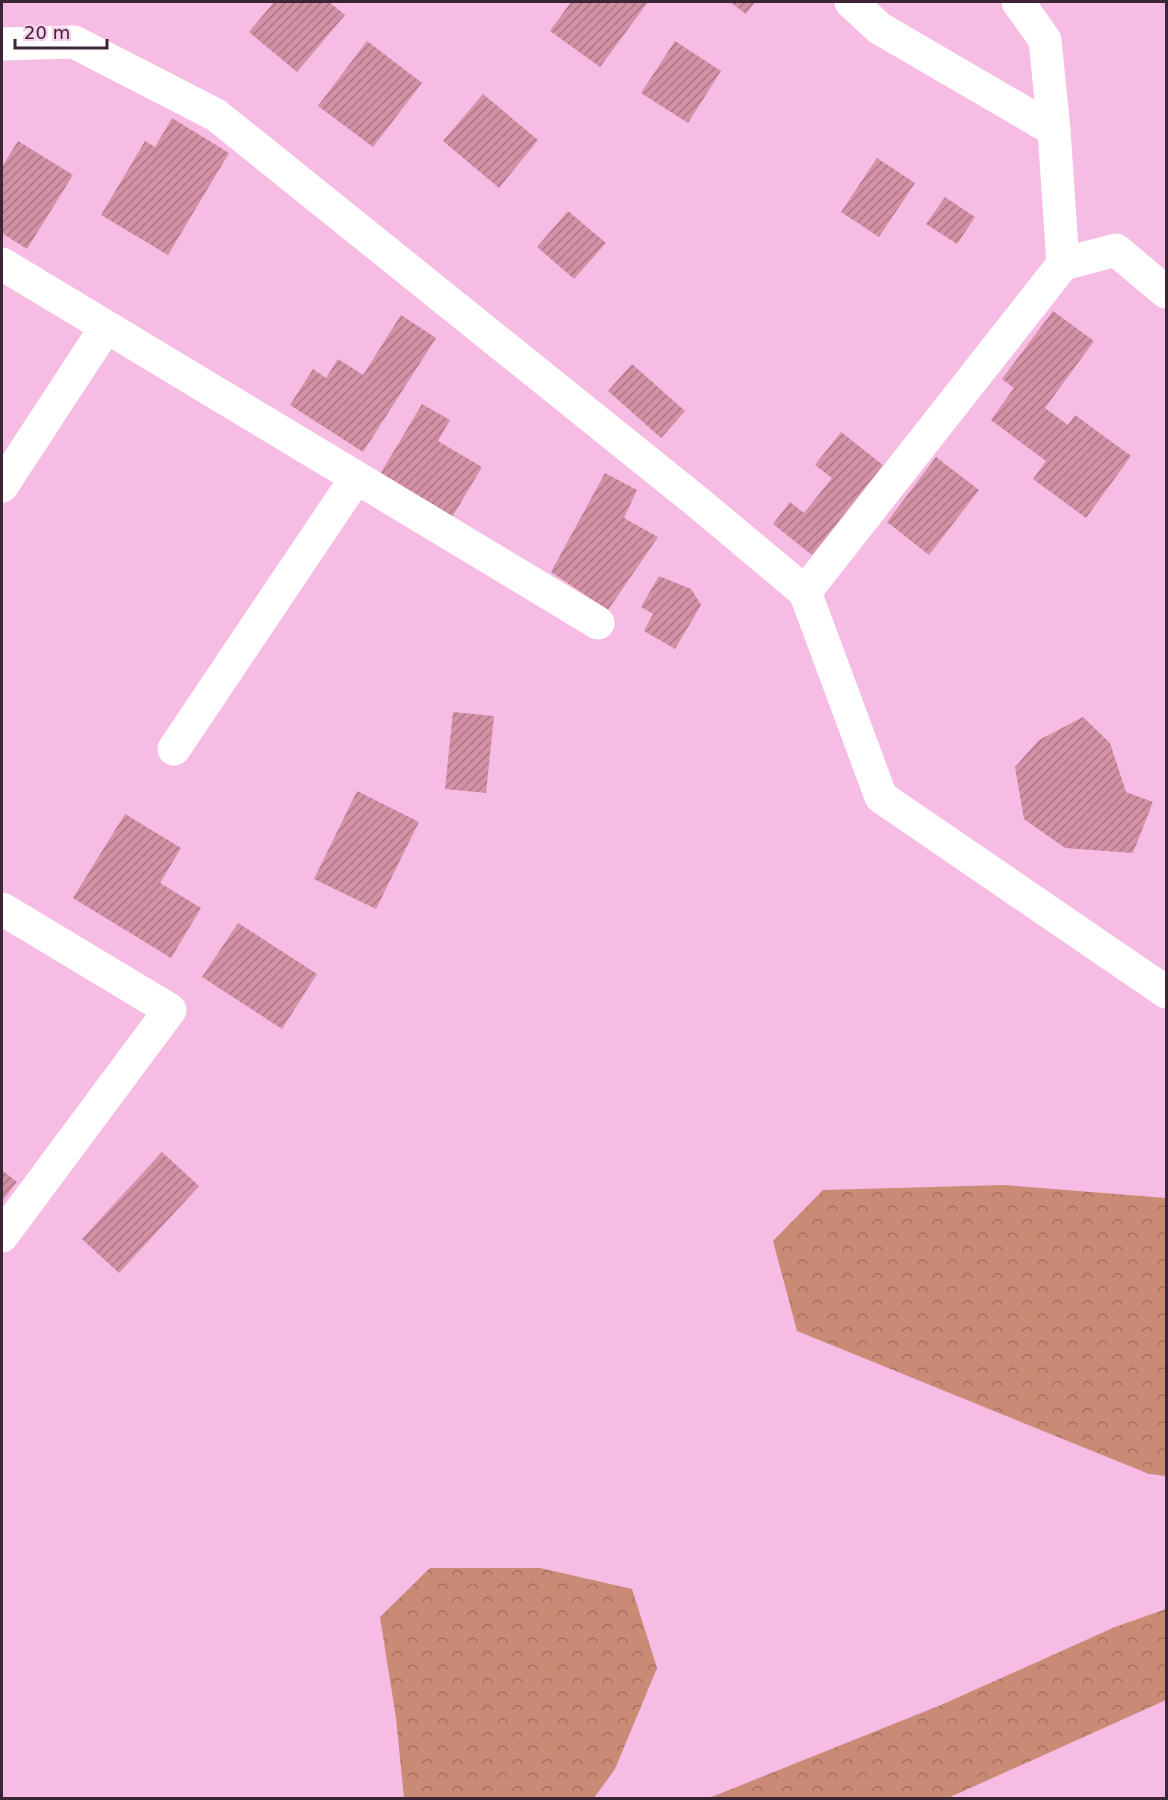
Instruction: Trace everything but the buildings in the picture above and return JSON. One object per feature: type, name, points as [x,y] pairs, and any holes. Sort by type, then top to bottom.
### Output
[{"type":"street","points":[[851,2],[879,28],[1054,130]]},
{"type":"street","points":[[1018,2],[1045,40],[1063,264]]},
{"type":"street","points":[[2,44],[74,42],[216,115],[695,500],[805,592],[881,797],[1167,992]]},
{"type":"street","points":[[805,592],[1063,264],[1116,250],[1167,292]]},
{"type":"street","points":[[2,264],[598,623]]},
{"type":"street","points":[[2,486],[106,327]]},
{"type":"street","points":[[174,749],[356,478]]},
{"type":"street","points":[[2,909],[170,1010],[2,1236]]},
{"type":"green space","points":[[1004,1185],[1166,1198],[1166,1476],[1149,1474],[797,1331],[773,1241],[823,1190]]},
{"type":"green space","points":[[430,1568],[540,1568],[632,1589],[657,1668],[615,1769],[594,1798],[404,1798],[396,1718],[380,1617]]},
{"type":"green space","points":[[1166,1609],[1166,1700],[948,1798],[709,1798],[941,1705],[1115,1627]]}]
